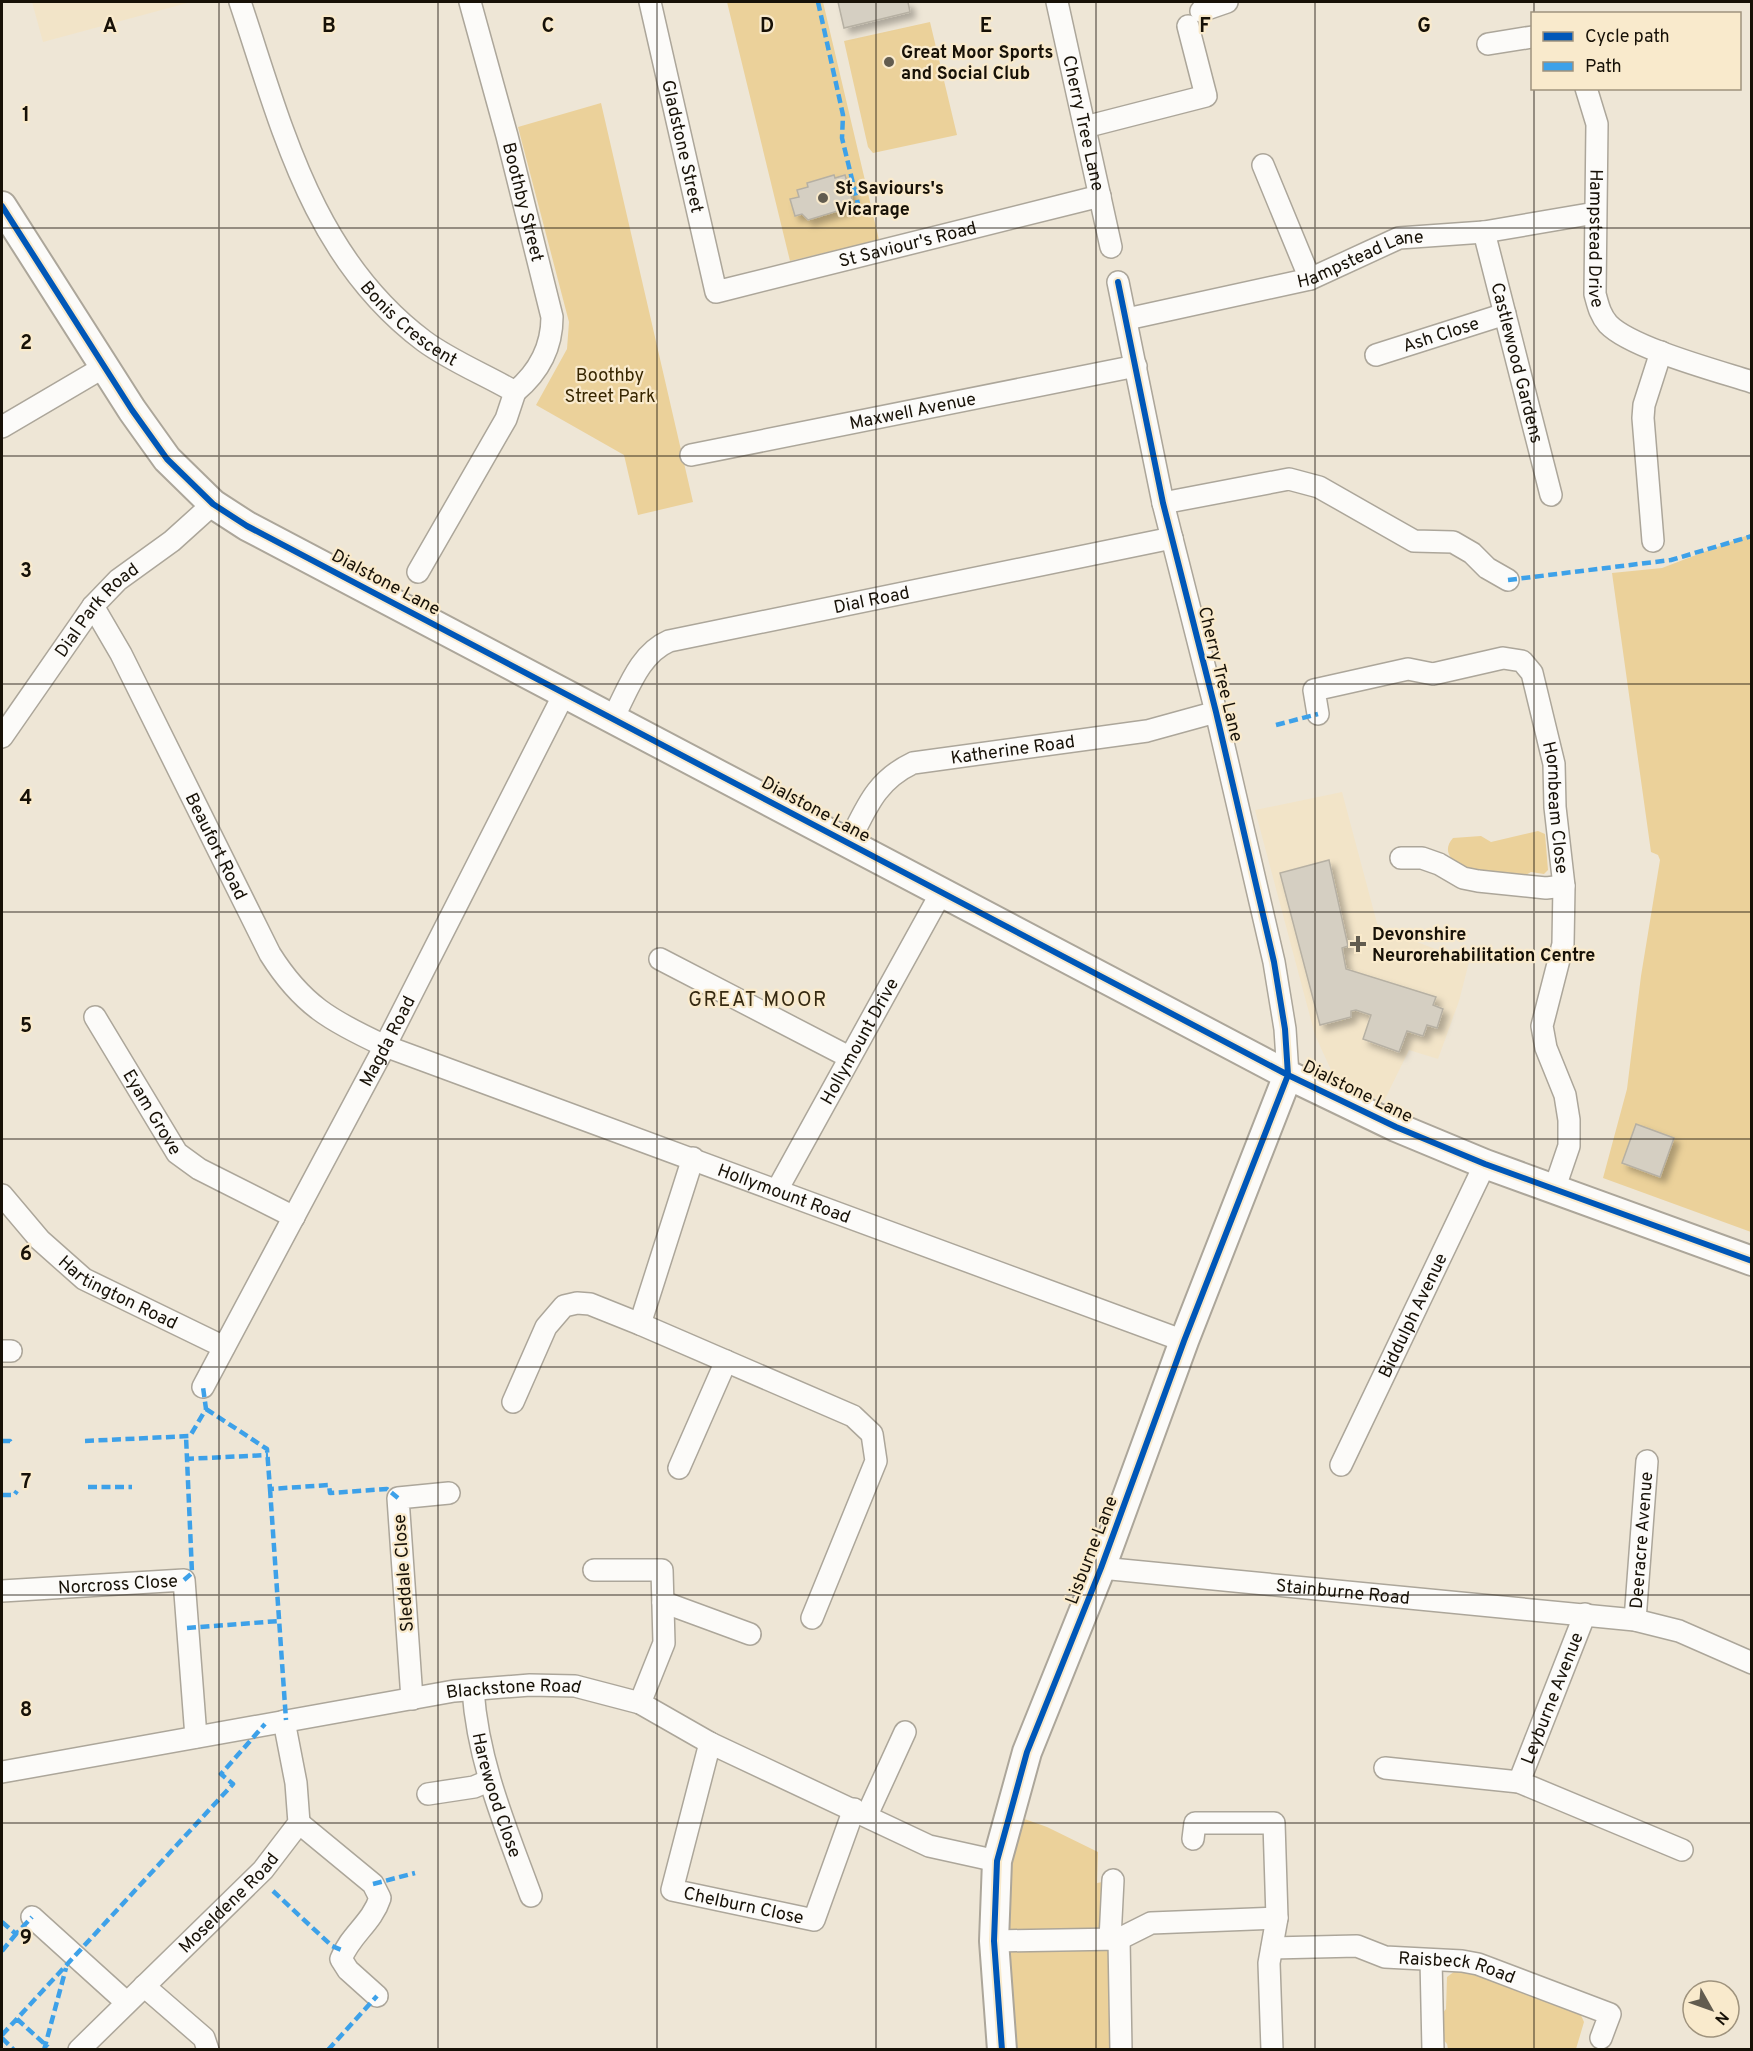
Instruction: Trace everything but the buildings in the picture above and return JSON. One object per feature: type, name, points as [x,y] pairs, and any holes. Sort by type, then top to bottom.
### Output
[{"type":"street","name":"Bonis Crescent","points":[[240,2],[311,201],[338,252],[372,296],[425,342],[515,392]]},
{"type":"street","name":"Boothby Street","points":[[470,2],[507,136],[552,317],[552,337],[547,352],[526,383],[515,392]]},
{"type":"street","name":"Gladstone Street","points":[[650,2],[716,292]]},
{"type":"street","name":"Cherry Tree Lane","points":[[1057,2],[1111,247]]},
{"type":"street","points":[[1085,127],[1206,96],[1195,19],[1227,2]]},
{"type":"street","points":[[1488,44],[1531,37]]},
{"type":"street","name":"Hampstead Drive","points":[[1587,90],[1596,124],[1595,294],[1603,317],[1619,332],[1661,352],[1752,382]]},
{"type":"street","points":[[1263,165],[1310,279]]},
{"type":"street","name":"St Saviour's Road","points":[[716,292],[1100,196]]},
{"type":"street","name":"Hampstead Lane","points":[[1127,319],[1310,279],[1399,238],[1484,232],[1595,213]]},
{"type":"street","name":"Dialstone Lane","points":[[4,215],[167,459],[213,504],[247,526],[1288,1075],[1396,1127],[1485,1164],[1555,1187],[1752,1261]]},
{"type":"street","name":"Castlewood Gardens","points":[[1484,232],[1551,495]]},
{"type":"street","name":"Cherry Tree Lane","points":[[1118,282],[1163,503],[1216,712],[1274,962],[1285,1029],[1288,1075]]},
{"type":"street","name":"Ash Close","points":[[1376,355],[1505,314]]},
{"type":"street","points":[[1657,528],[1643,418],[1644,405],[1661,352]]},
{"type":"street","name":"Maxwell Avenue","points":[[691,455],[1136,366]]},
{"type":"street","points":[[2,427],[104,367]]},
{"type":"street","points":[[418,572],[506,419],[515,392]]},
{"type":"street","points":[[1163,503],[1289,479],[1319,487],[1414,541],[1453,542],[1472,553],[1487,568],[1508,580]]},
{"type":"street","name":"Dial Park Road","points":[[2,737],[93,606],[117,580],[172,541],[213,504]]},
{"type":"street","name":"Dial Road","points":[[613,718],[645,657],[654,647],[669,641],[1172,538]]},
{"type":"street","name":"Beaufort Road","points":[[93,606],[121,654],[270,954],[288,983],[324,1014],[348,1029],[385,1046]]},
{"type":"street","name":"Hornbeam Close","points":[[1318,714],[1314,690],[1408,669],[1433,674],[1503,658],[1522,661],[1532,673],[1554,764],[1555,807],[1564,886],[1563,944],[1542,1026],[1546,1048],[1565,1095],[1569,1120],[1569,1146],[1555,1187]]},
{"type":"street","name":"Magda Road","points":[[203,1387],[385,1046],[564,694]]},
{"type":"street","name":"Katherine Road","points":[[848,844],[881,784],[895,772],[913,763],[1147,731],[1216,712]]},
{"type":"street","points":[[1401,858],[1422,858],[1463,878],[1478,881],[1546,888],[1564,886]]},
{"type":"street","name":"Hollymount Drive","points":[[777,1190],[941,893]]},
{"type":"street","points":[[660,959],[849,1057]]},
{"type":"street","name":"Eyam Grove","points":[[95,1017],[177,1153],[199,1169],[294,1217]]},
{"type":"street","name":"Hollymount Road","points":[[385,1046],[1184,1341]]},
{"type":"street","name":"Lisburne Lane","points":[[1002,2049],[994,1941],[997,1861],[1027,1752],[1101,1568],[1184,1341],[1288,1075]]},
{"type":"street","points":[[640,1324],[693,1158]]},
{"type":"street","name":"Biddulph Avenue","points":[[1341,1465],[1485,1164]]},
{"type":"street","name":"Hartington Road","points":[[2,1195],[40,1240],[84,1279],[224,1347]]},
{"type":"street","points":[[513,1402],[546,1327],[564,1306],[590,1304],[854,1416],[872,1434],[876,1461],[828,1594],[812,1618]]},
{"type":"street","points":[[679,1468],[726,1361]]},
{"type":"street","name":"Deeracre Avenue","points":[[1635,1620],[1647,1461]]},
{"type":"street","name":"Sleddale Close","points":[[412,1699],[398,1498],[449,1493]]},
{"type":"street","name":"Stainburne Road","points":[[1101,1568],[1635,1620],[1679,1631],[1752,1662]]},
{"type":"street","points":[[594,1570],[662,1570],[664,1643],[640,1703]]},
{"type":"street","name":"Norcross Close","points":[[2,1591],[184,1580],[196,1737]]},
{"type":"street","points":[[663,1602],[750,1634]]},
{"type":"street","name":"Leyburne Avenue","points":[[1519,1782],[1585,1614]]},
{"type":"street","name":"Blackstone Road","points":[[2,1772],[412,1699],[530,1685],[575,1686],[640,1703],[711,1743],[929,1846],[997,1861]]},
{"type":"street","name":"Harewood Close","points":[[473,1690],[475,1716],[488,1780],[531,1896]]},
{"type":"street","points":[[284,1721],[296,1783],[299,1823],[373,1884],[380,1898],[375,1914],[347,1944],[341,1959],[348,1970],[377,1996]]},
{"type":"street","points":[[861,1812],[905,1732]]},
{"type":"street","name":"Chelburn Close","points":[[711,1743],[672,1890],[814,1920],[861,1812]]},
{"type":"street","name":"Leyburne Avenue","points":[[1385,1768],[1519,1782],[1682,1850]]},
{"type":"street","points":[[428,1794],[474,1787],[488,1780]]},
{"type":"street","points":[[1192,1839],[1195,1822],[1274,1823],[1277,1918],[1269,1963],[1272,2049]]},
{"type":"street","name":"Moseldene Road","points":[[80,2049],[263,1870],[299,1823]]},
{"type":"street","points":[[1113,1880],[1121,2049]]},
{"type":"street","points":[[32,1917],[126,2002]]},
{"type":"street","points":[[994,1941],[1115,1939],[1151,1923],[1277,1918]]},
{"type":"street","name":"Raisbeck Road","points":[[1272,1948],[1357,1946],[1385,1957],[1478,1964],[1610,2014],[1601,2038]]},
{"type":"street","points":[[1431,1960],[1433,2049]]},
{"type":"street","points":[[144,1986],[204,2038],[208,2049]]},
{"type":"shaded area","points":[[32,2],[191,2],[43,42]]},
{"type":"shaded area","name":"Devonshire Neurorehabilitation Centre","points":[[1342,792],[1378,927],[1469,962],[1459,1001],[1438,1059],[1409,1050],[1384,1101],[1337,1083],[1315,1035],[1255,810]]},
{"type":"green space","points":[[727,2],[823,2],[879,240],[790,261]]},
{"type":"green space","points":[[930,22],[957,135],[873,153],[868,147],[844,41]]},
{"type":"green space","name":"Boothby Street Park","points":[[601,103],[693,502],[638,515],[624,455],[536,405],[567,349],[569,322],[518,127]]},
{"type":"green space","points":[[1751,534],[1751,1232],[1603,1178],[1627,1089],[1641,976],[1660,860],[1658,855],[1651,852],[1612,573],[1662,568]]},
{"type":"green space","points":[[1538,831],[1545,834],[1548,870],[1544,874],[1531,872],[1522,877],[1478,874],[1456,863],[1448,852],[1453,838],[1481,836],[1491,842]]},
{"type":"green space","points":[[1010,1814],[1047,1827],[1098,1852],[1097,1883],[1113,1880],[1121,2049],[1002,2050]]},
{"type":"green space","points":[[1455,1971],[1475,1973],[1580,2013],[1584,2022],[1576,2049],[1448,2049],[1441,2037],[1441,2015],[1446,2009],[1447,1977]]},
{"type":"marked path","points":[[818,2],[843,115],[842,138],[858,204]]},
{"type":"marked path","points":[[1508,580],[1671,560],[1752,536]]},
{"type":"marked path","points":[[1276,725],[1318,714]]},
{"type":"marked path","points":[[85,1441],[190,1436],[206,1409],[203,1387]]},
{"type":"marked path","points":[[206,1409],[267,1449],[270,1489],[329,1485],[330,1493],[387,1489],[398,1498]]},
{"type":"marked path","points":[[184,1580],[192,1573],[186,1436]]},
{"type":"marked path","points":[[2,1441],[10,1441],[12,1444]]},
{"type":"marked path","points":[[185,1459],[268,1455]]},
{"type":"marked path","points":[[88,1487],[132,1487]]},
{"type":"marked path","points":[[270,1489],[286,1720]]},
{"type":"marked path","points":[[2,1495],[14,1495],[17,1491]]},
{"type":"marked path","points":[[187,1628],[279,1621]]},
{"type":"marked path","points":[[2,2035],[233,1784],[221,1774],[265,1724]]},
{"type":"marked path","points":[[373,1884],[415,1873]]},
{"type":"marked path","points":[[273,1891],[332,1946],[344,1951]]},
{"type":"marked path","points":[[2,1922],[16,1934],[32,1917]]},
{"type":"marked path","points":[[2,1951],[16,1934]]},
{"type":"marked path","points":[[44,2050],[66,1968]]},
{"type":"marked path","points":[[328,2050],[377,1996]]},
{"type":"marked path","points":[[17,2019],[48,2047]]},
{"type":"marked path","points":[[2,2038],[14,2050]]},
{"type":"cycle path","points":[[2,206],[132,410],[167,459],[213,504],[247,526],[1288,1075],[1396,1127],[1485,1164],[1752,1261]]},
{"type":"cycle path","points":[[1002,2050],[994,1941],[997,1861],[1027,1752],[1101,1568],[1184,1341],[1288,1075],[1285,1029],[1274,962],[1216,712],[1163,503],[1118,282]]},
{"type":"place","name":"Great Moor Sports and Social Club","points":[[889,62]]},
{"type":"place","name":"St Saviours's Vicarage","points":[[823,198]]},
{"type":"place","name":"Devonshire Neurorehabilitation Centre","points":[[1358,944]]},
{"type":"district","name":"GREAT MOOR","points":[[758,999]]}]
